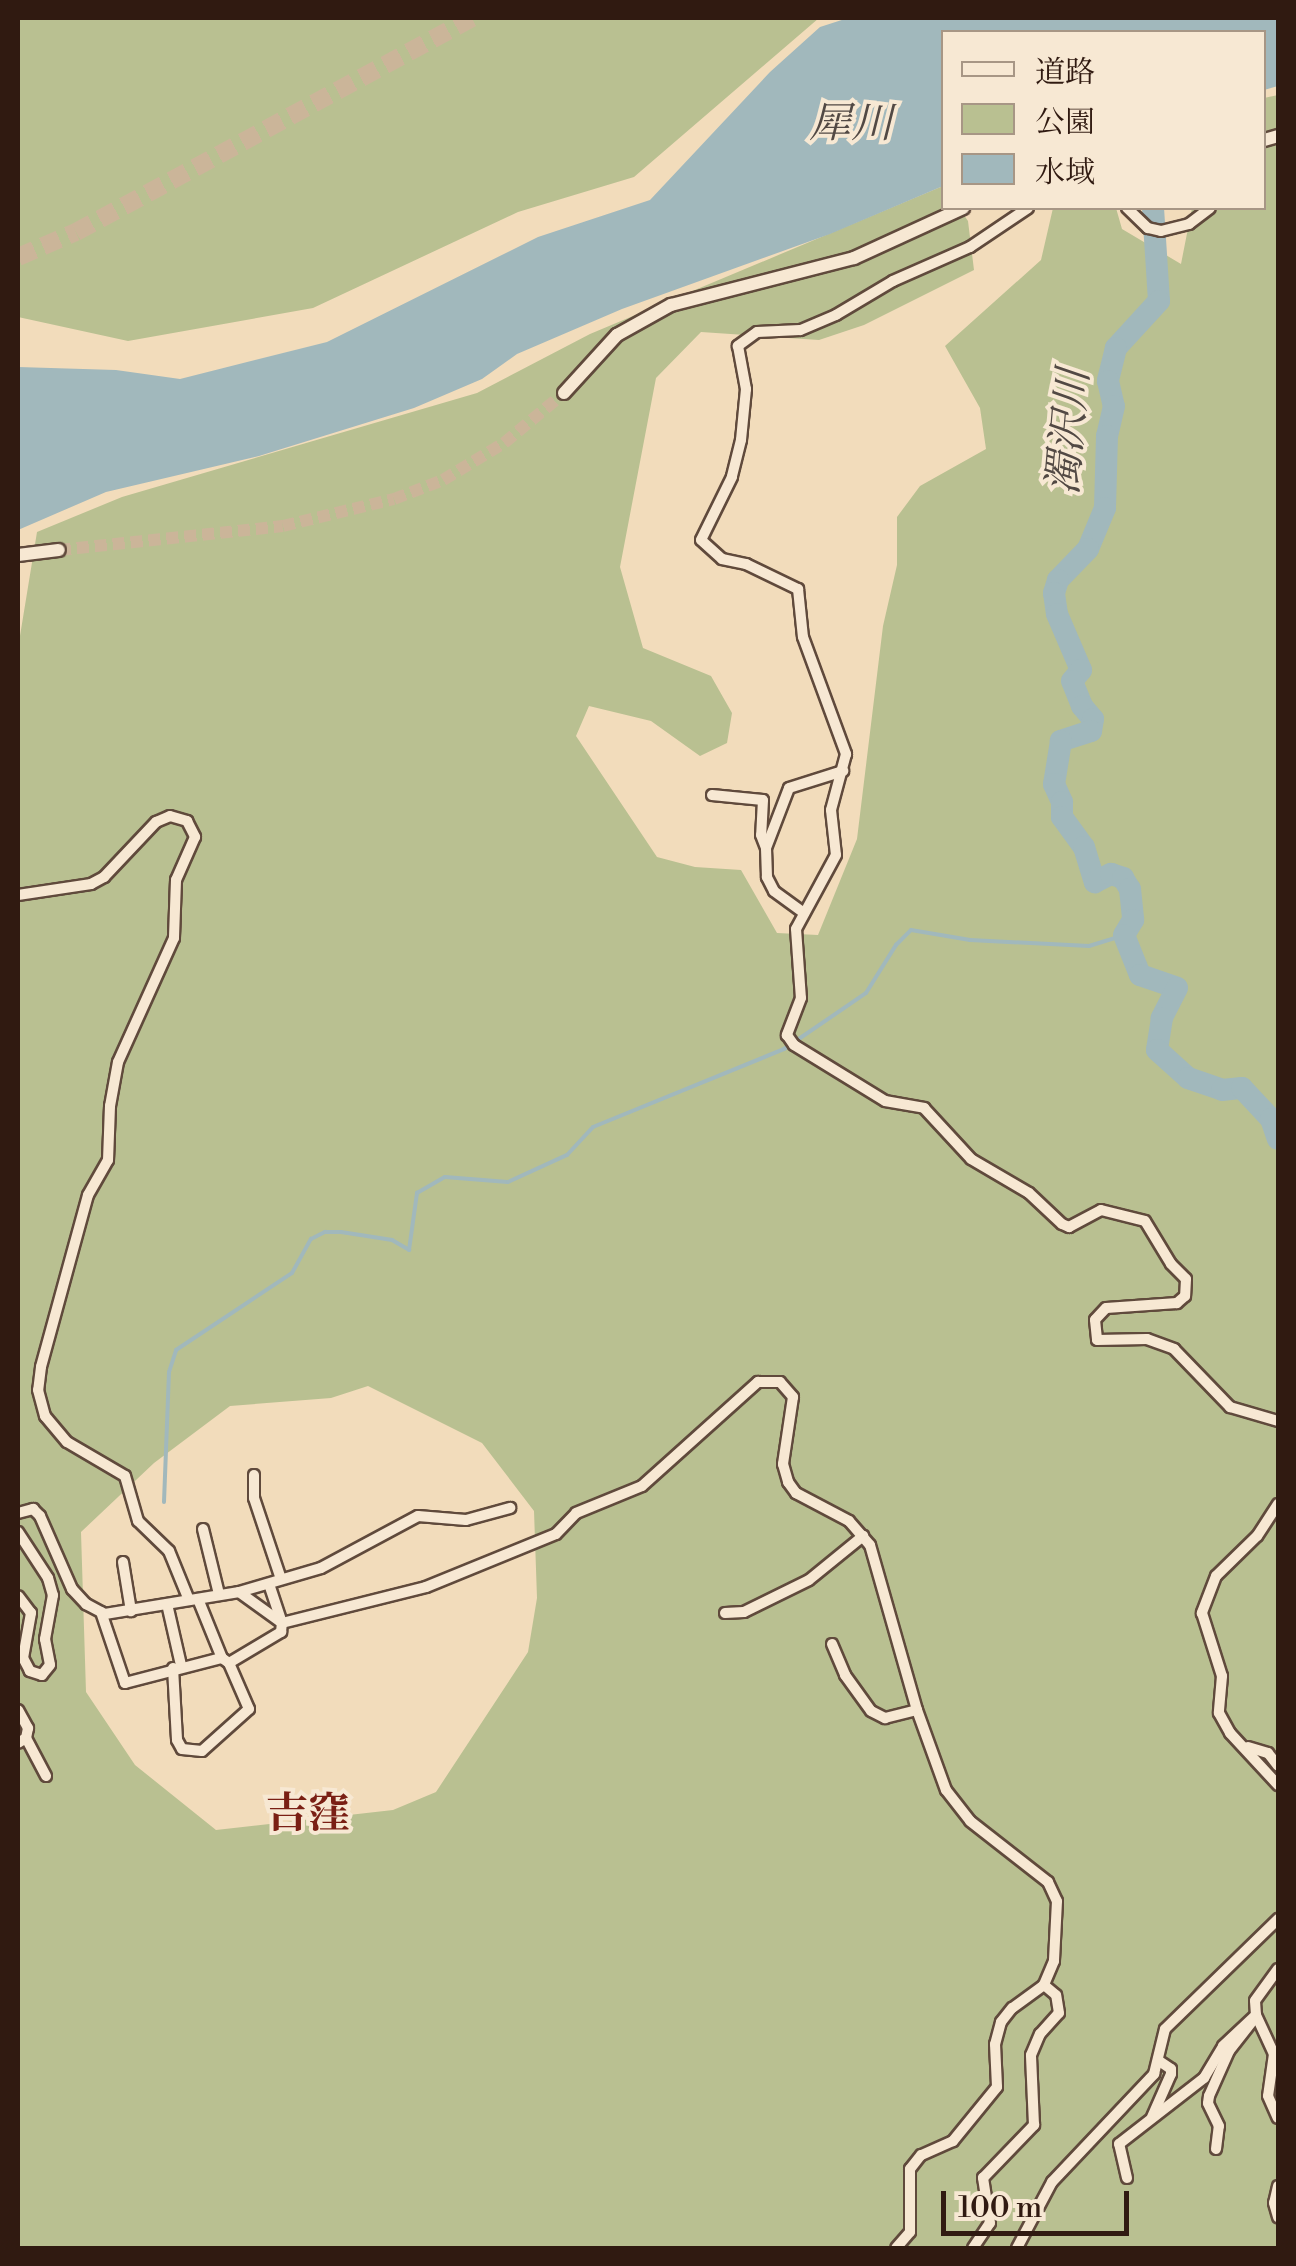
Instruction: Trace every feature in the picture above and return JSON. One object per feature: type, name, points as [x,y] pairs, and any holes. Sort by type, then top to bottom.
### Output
[{"type":"street","points":[[564,393],[617,336],[670,305],[854,258],[959,210]]},
{"type":"street","points":[[1025,210],[970,247],[892,281],[836,316],[800,330],[756,332],[738,346],[746,389],[741,440],[732,477],[700,540],[722,559],[746,564],[798,589],[803,638],[844,738],[843,771],[831,810],[836,855],[796,929],[801,998],[789,1027],[792,1043],[885,1101],[924,1108],[971,1159],[1029,1193],[1062,1224],[1069,1227],[1101,1210],[1145,1221],[1170,1264],[1186,1279],[1184,1296],[1177,1303],[1106,1308],[1095,1320],[1097,1340],[1147,1339],[1174,1349],[1230,1408],[1278,1421]]},
{"type":"street","points":[[1130,210],[1148,228],[1161,231],[1189,224],[1207,210]]},
{"type":"street","points":[[18,555],[59,550]]},
{"type":"street","points":[[766,848],[789,788],[843,771]]},
{"type":"street","points":[[712,795],[763,800],[761,835],[766,848],[767,877],[774,892],[804,913]]},
{"type":"street","points":[[18,894],[90,884],[104,877],[156,822],[170,816],[187,821],[195,836],[176,880],[174,938],[118,1062],[108,1160],[88,1195],[38,1390],[44,1416],[67,1442],[125,1476],[138,1521],[168,1551],[249,1710],[202,1751],[182,1749],[177,1740],[177,1667],[166,1604]]},
{"type":"street","points":[[239,1592],[282,1622],[426,1587],[556,1534],[576,1513],[642,1486],[764,1380],[780,1382],[792,1397],[783,1464],[788,1482],[796,1493],[849,1521],[863,1536],[876,1564],[917,1710],[946,1790],[958,1808],[1054,1888],[1054,1961],[1044,1985],[1012,2008],[1001,2022],[995,2044],[998,2086],[953,2141],[921,2154],[910,2169],[910,2232],[896,2248]]},
{"type":"street","points":[[18,1513],[32,1510],[40,1516],[72,1589],[102,1612],[125,1683],[177,1667],[225,1660],[281,1632],[275,1581],[254,1498],[254,1474]]},
{"type":"street","points":[[1278,1504],[1257,1536],[1216,1576],[1202,1613],[1222,1676],[1219,1713],[1230,1733],[1248,1747],[1278,1786]]},
{"type":"street","points":[[102,1612],[239,1592],[321,1568],[418,1516],[466,1520],[510,1508]]},
{"type":"street","points":[[203,1529],[219,1594]]},
{"type":"street","points":[[18,1532],[48,1578],[54,1595],[45,1638],[50,1665],[42,1675],[30,1671],[23,1658],[30,1614],[18,1596]]},
{"type":"street","points":[[725,1613],[744,1612],[809,1580],[863,1536]]},
{"type":"street","points":[[123,1562],[130,1610]]},
{"type":"street","points":[[832,1644],[852,1687],[871,1712],[884,1718],[917,1710]]},
{"type":"street","points":[[18,1710],[28,1728],[22,1740],[46,1776]]},
{"type":"street","points":[[1248,1747],[1268,1752],[1278,1766]]},
{"type":"street","points":[[1017,2248],[1052,2182],[1144,2088],[1159,2061],[1165,2028],[1278,1919]]},
{"type":"street","points":[[1216,2149],[1220,2126],[1208,2103],[1209,2096],[1229,2051],[1256,2016],[1258,1992],[1278,1969]]},
{"type":"street","points":[[973,2248],[990,2223],[983,2178],[1034,2124],[1031,2054],[1040,2034],[1060,2013],[1056,1995],[1044,1985]]},
{"type":"street","points":[[1126,2178],[1118,2144],[1204,2078],[1222,2046],[1256,2016]]},
{"type":"street","points":[[1256,2016],[1273,2047],[1268,2096],[1278,2118]]},
{"type":"street","points":[[1151,2118],[1171,2074],[1170,2067],[1159,2061]]},
{"type":"street","points":[[1278,2186],[1274,2203],[1278,2218]]},
{"type":"green space","points":[[18,18],[819,18],[634,177],[518,212],[313,308],[128,341],[18,317]]},
{"type":"green space","points":[[1278,95],[1278,2248],[18,2248],[18,648],[37,532],[122,497],[477,393],[590,334],[941,187],[941,210],[960,210],[968,221],[974,270],[864,325],[819,340],[701,332],[656,378],[620,567],[643,648],[711,676],[732,713],[727,743],[700,756],[651,721],[589,706],[576,736],[657,857],[695,867],[741,870],[777,933],[818,935],[857,839],[883,626],[897,565],[897,517],[920,486],[986,449],[980,408],[945,346],[1041,260],[1053,210],[1117,210],[1122,229],[1181,264],[1192,210],[1266,210],[1266,98]],"holes":[[[368,1386],[482,1443],[534,1511],[537,1598],[528,1652],[436,1792],[393,1810],[216,1830],[135,1765],[86,1692],[81,1532],[154,1463],[230,1406],[331,1398]]]},
{"type":"water","name":"犀川","points":[[848,18],[1278,18],[1278,86],[1266,89],[1266,30],[941,30],[941,187],[830,234],[622,309],[517,354],[482,379],[414,408],[259,456],[106,492],[18,530],[18,367],[116,370],[180,379],[327,342],[538,237],[650,200],[770,72],[820,27]]},
{"type":"waterway","name":"濁沢川","points":[[1153,210],[1159,301],[1116,348],[1108,381],[1114,406],[1107,436],[1105,508],[1088,549],[1058,580],[1054,593],[1057,614],[1081,670],[1072,681],[1082,706],[1093,719],[1091,731],[1061,741],[1054,784],[1062,802],[1062,817],[1084,847],[1095,882],[1111,874],[1123,878],[1130,889],[1133,920],[1124,935],[1140,975],[1177,988],[1162,1018],[1157,1050],[1188,1078],[1222,1090],[1242,1088],[1271,1119],[1278,1139]]},
{"type":"waterway","points":[[164,1502],[169,1372],[176,1350],[292,1273],[311,1239],[325,1232],[341,1232],[392,1240],[409,1250],[417,1193],[445,1177],[508,1182],[567,1155],[593,1127],[784,1049],[866,993],[896,945],[911,930],[970,940],[1089,946],[1124,935]]},
{"type":"tunnel","points":[[18,257],[76,232],[472,18]]},
{"type":"tunnel","points":[[59,550],[283,526],[394,499],[443,480],[504,443],[564,393]]},
{"type":"district","name":"吉窪","points":[[308,1815]]}]
